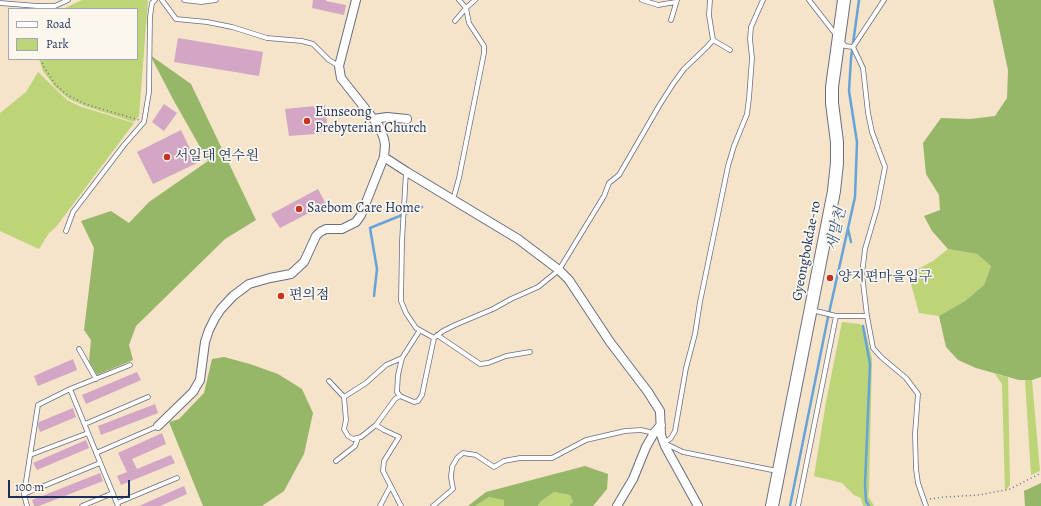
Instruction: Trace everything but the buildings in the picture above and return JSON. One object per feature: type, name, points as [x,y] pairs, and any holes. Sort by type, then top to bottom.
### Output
[{"type":"street","points":[[158,426],[193,392],[200,380],[205,342],[215,318],[233,296],[249,284],[291,274],[304,262],[316,236],[320,232],[326,229],[342,228],[356,222],[361,215],[384,157],[384,139],[382,132],[374,118],[341,78],[339,66],[356,0]]},
{"type":"street","name":"Gyeongbokdae-ro","points":[[772,506],[834,190],[837,163],[837,142],[832,102],[832,87],[842,42],[844,0]]},
{"type":"street","points":[[374,118],[387,117],[407,119]]},
{"type":"street","points":[[384,157],[406,172],[518,239],[559,270],[569,280],[610,342],[648,392],[660,411],[661,435],[664,443],[698,506]]},
{"type":"street","points":[[617,506],[633,479],[646,447],[654,433],[661,425]]},
{"type":"lane","points":[[0,3],[55,6],[68,0]]},
{"type":"lane","points":[[66,231],[73,212],[124,145],[144,122],[148,92],[150,17],[152,3],[155,0]]},
{"type":"lane","points":[[162,0],[176,19],[207,22],[232,27],[267,38],[302,41],[313,44],[329,60],[339,66]]},
{"type":"lane","points":[[184,0],[201,2],[216,0]]},
{"type":"lane","points":[[453,200],[459,178],[484,52],[484,46],[470,22],[466,8],[459,0]]},
{"type":"lane","points":[[455,21],[475,0]]},
{"type":"lane","points":[[642,0],[658,5],[677,1],[671,20]]},
{"type":"lane","points":[[420,330],[402,358],[398,375],[397,392],[400,396],[414,402],[418,401],[422,395],[436,337],[455,325],[493,309],[538,287],[559,270],[604,196],[609,184],[619,175],[673,84],[684,69],[713,40],[709,14],[710,0]]},
{"type":"lane","points":[[763,0],[751,27],[750,39],[752,58],[747,114],[734,146],[728,166],[700,302],[695,334],[686,368],[676,431],[671,438],[664,443],[683,452],[779,471]]},
{"type":"lane","points":[[809,0],[842,42],[853,47],[862,68],[872,132],[885,167],[877,208],[865,249],[862,274],[867,316],[873,348],[881,357],[906,378],[918,394],[915,434],[916,469],[918,483],[926,506]]},
{"type":"lane","points":[[853,47],[884,0]]},
{"type":"lane","points":[[713,40],[730,50]]},
{"type":"lane","points":[[406,172],[402,241],[401,301],[406,313],[416,328],[436,337],[480,364],[488,363],[506,356],[530,352]]},
{"type":"lane","points":[[811,310],[836,316],[867,316]]},
{"type":"lane","points":[[798,506],[836,316]]},
{"type":"lane","points":[[79,349],[96,379]]},
{"type":"lane","points":[[344,397],[366,383],[386,365],[402,358]]},
{"type":"lane","points":[[27,506],[24,494],[38,406],[70,389],[130,365]]},
{"type":"lane","points":[[329,381],[344,397],[346,420],[344,429],[348,436],[353,439],[361,437],[376,425],[395,399],[400,396]]},
{"type":"lane","points":[[70,389],[117,504],[177,478]]},
{"type":"lane","points":[[85,424],[148,397]]},
{"type":"lane","points":[[376,425],[399,437],[384,461],[383,471],[401,506]]},
{"type":"lane","points":[[96,453],[158,426]]},
{"type":"lane","points":[[433,506],[453,489],[451,477],[452,467],[462,453],[476,456],[494,467],[504,461],[520,458],[552,458],[586,440],[625,431],[641,430],[654,433]]},
{"type":"lane","points":[[30,455],[88,433]]},
{"type":"lane","points":[[336,461],[355,446],[358,438]]},
{"type":"lane","points":[[24,494],[100,463]]},
{"type":"lane","points":[[380,506],[390,487]]},
{"type":"lane","points":[[82,506],[113,493]]},
{"type":"path","points":[[41,60],[55,84],[66,94],[85,104],[144,122]]},
{"type":"path","points":[[923,500],[979,495],[1010,489],[1041,473]]},
{"type":"green space","points":[[82,0],[148,0],[139,116],[134,122],[85,106],[69,99],[55,87],[43,71],[39,60],[138,60],[138,8],[65,8]]},
{"type":"green space","points":[[993,0],[1041,0],[1041,377],[1032,380],[1019,380],[976,368],[958,360],[946,347],[939,316],[965,301],[984,285],[991,266],[977,254],[948,249],[932,231],[924,216],[940,210],[939,195],[926,174],[923,143],[941,118],[970,119],[995,116],[1007,98],[1008,70]]},
{"type":"green space","points":[[150,55],[191,84],[256,220],[225,239],[136,326],[129,345],[133,360],[97,375],[89,361],[91,340],[84,330],[94,248],[81,221],[111,211],[129,223],[149,202],[208,161]]},
{"type":"green space","points":[[38,72],[67,100],[79,106],[134,123],[56,227],[49,233],[39,249],[0,231],[0,113],[26,92]]},
{"type":"green space","points":[[948,249],[977,254],[991,266],[984,285],[965,301],[939,316],[919,313],[911,284],[918,269],[933,261]]},
{"type":"green space","points":[[842,322],[860,324],[865,330],[872,358],[868,496],[874,506],[863,506],[861,498],[854,495],[842,483],[814,476],[826,402]]},
{"type":"green space","points":[[224,357],[278,374],[302,389],[313,413],[304,454],[284,491],[262,506],[203,506],[169,422],[179,419],[204,393],[212,359]]},
{"type":"green space","points":[[995,374],[1008,377],[1010,485],[1005,491],[1002,384]]},
{"type":"green space","points":[[1025,380],[1032,380],[1040,471],[1031,475]]},
{"type":"green space","points":[[585,466],[608,474],[607,489],[593,506],[569,506],[573,502],[570,495],[554,492],[540,502],[538,506],[504,506],[504,500],[489,497],[475,506],[468,506],[486,492]]},
{"type":"green space","points":[[1041,483],[1041,506],[1025,506],[1024,491]]},
{"type":"green space","points":[[554,492],[570,495],[573,502],[569,506],[538,506],[540,502]]},
{"type":"green space","points":[[489,497],[504,500],[504,506],[475,506]]},
{"type":"waterway","name":"새말천","points":[[790,506],[827,322],[855,197],[857,142],[849,91],[851,58],[859,0]]},
{"type":"waterway","points":[[374,296],[377,269],[370,228],[422,207]]},
{"type":"waterway","name":"새말천","points":[[848,229],[851,242]]},
{"type":"waterway","points":[[863,326],[870,364],[865,485],[866,501],[869,506]]},
{"type":"place","name":"Eunseong Prebyterian Church","points":[[307,121]]},
{"type":"place","name":"서일대 연수원","points":[[167,157]]},
{"type":"place","name":"Saebom Care Home","points":[[299,209]]},
{"type":"place","name":"양지편마을입구","points":[[830,278]]},
{"type":"place","name":"편의점","points":[[281,296]]}]
